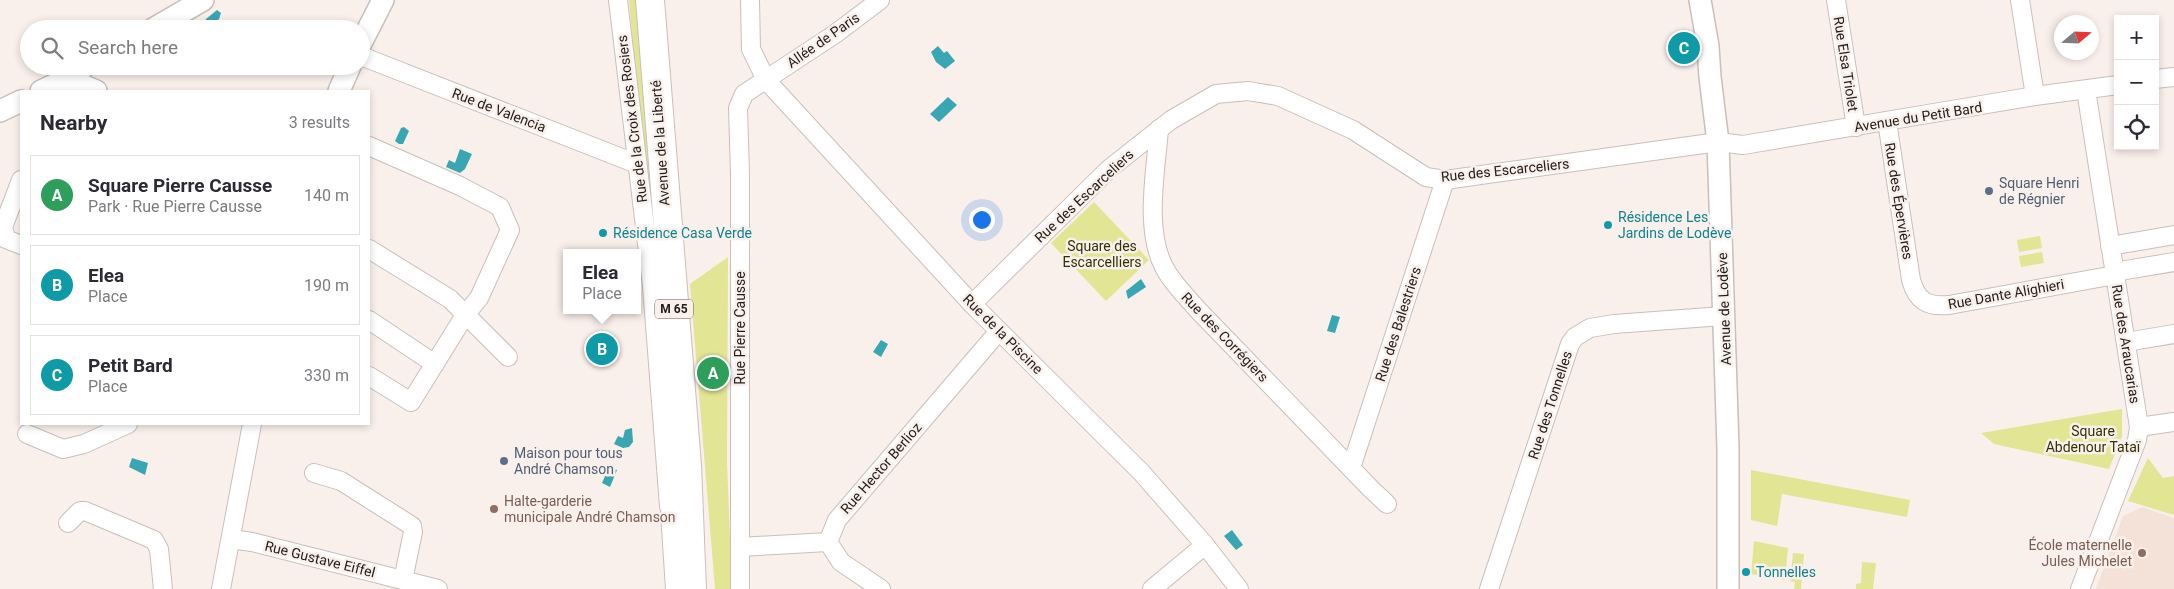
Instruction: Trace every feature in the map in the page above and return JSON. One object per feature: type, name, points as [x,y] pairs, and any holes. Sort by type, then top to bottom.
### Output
[{"type":"main road","name":"Avenue de la Liberté","points":[[650,0],[687,465],[692,589]]},
{"type":"main road","name":"Avenue de la Liberté","points":[[687,465],[698,530],[702,589]]},
{"type":"street","points":[[169,20],[203,0]]},
{"type":"street","points":[[370,25],[382,0]]},
{"type":"street","name":"Rue de la Croix des Rosiers","points":[[618,0],[652,286],[675,589]]},
{"type":"street","name":"Rue de la Piscine","points":[[750,0],[751,49],[766,80],[972,304],[1141,472],[1205,545],[1239,589]]},
{"type":"street","name":"Allée de Paris","points":[[766,80],[880,0]]},
{"type":"street","name":"Avenue de Lodève","points":[[1700,0],[1708,46],[1718,142],[1728,448],[1728,589]]},
{"type":"street","name":"Rue Elsa Triolet","points":[[1836,0],[1856,127]]},
{"type":"street","points":[[2020,0],[2035,96]]},
{"type":"street","name":"Rue de Valencia","points":[[370,60],[637,164]]},
{"type":"street","points":[[43,90],[71,75]]},
{"type":"street","points":[[77,75],[75,82],[94,90]]},
{"type":"street","points":[[338,90],[346,75]]},
{"type":"street","points":[[2159,78],[2174,76]]},
{"type":"street","name":"Rue Pierre Causse","points":[[740,589],[740,174],[738,108],[744,94],[766,80]]},
{"type":"street","name":"Avenue du Petit Bard","points":[[1718,142],[1743,145],[2035,96],[2114,86]]},
{"type":"street","name":"Rue des Araucarias","points":[[2080,589],[2137,440],[2139,427],[2086,90]]},
{"type":"street","name":"Rue des Escarceliers","points":[[972,304],[1108,170],[1159,129],[1216,94],[1248,91],[1278,96],[1353,130],[1426,177],[1445,180],[1718,142]]},
{"type":"street","points":[[0,111],[20,101]]},
{"type":"street","name":"Rue des Épervières","points":[[1887,121],[1911,280]]},
{"type":"street","name":"Rue des Corrégiers","points":[[1159,129],[1152,223],[1157,250],[1164,267],[1174,282],[1198,309],[1388,504]]},
{"type":"street","points":[[370,146],[460,186],[500,207],[510,230],[479,298],[465,315],[411,402],[370,377]]},
{"type":"street","name":"Rue des Balestriers","points":[[1351,468],[1445,180]]},
{"type":"street","points":[[20,183],[2,228],[6,238],[20,245]]},
{"type":"street","points":[[2110,246],[2174,235]]},
{"type":"street","points":[[370,250],[450,299],[508,357]]},
{"type":"street","name":"Rue Dante Alighieri","points":[[1911,280],[1915,293],[1922,300],[1935,306],[2174,262]]},
{"type":"street","name":"Rue des Tonnelles","points":[[1490,589],[1570,344],[1575,337],[1590,328],[1614,324],[1723,316]]},
{"type":"street","points":[[370,321],[435,364]]},
{"type":"street","name":"Rue Hector Berlioz","points":[[828,542],[837,520],[999,330]]},
{"type":"street","points":[[2126,342],[2174,334]]},
{"type":"street","points":[[2139,427],[2174,422]]},
{"type":"street","points":[[27,434],[64,449],[84,444],[126,425]]},
{"type":"street","points":[[221,589],[252,425]]},
{"type":"street","points":[[314,473],[341,481],[412,526],[413,532],[403,580]]},
{"type":"street","points":[[68,523],[80,511],[85,511],[154,540],[159,549],[163,589]]},
{"type":"street","name":"Rue Gustave Eiffel","points":[[231,539],[252,542],[438,589]]},
{"type":"street","points":[[740,547],[828,542],[841,562],[881,589]]},
{"type":"street","points":[[1152,589],[1205,545]]},
{"type":"shaded area","name":"École maternelle Jules Michelet","points":[[2142,507],[2174,518],[2174,589],[2096,589],[2123,516]]},
{"type":"green space","points":[[629,0],[640,0],[677,429],[654,283]]},
{"type":"green space","name":"Square des Escarcelliers","points":[[1094,202],[1149,260],[1106,301],[1051,243]]},
{"type":"green space","points":[[2040,236],[2042,248],[2019,252],[2017,240]]},
{"type":"green space","points":[[2042,252],[2044,263],[2021,267],[2019,256]]},
{"type":"green space","points":[[728,257],[727,462],[732,589],[715,589],[690,284]]},
{"type":"green space","name":"Square Abdenour Tataï","points":[[2122,409],[2122,436],[2109,469],[1994,444],[1981,433]]},
{"type":"green space","points":[[2148,458],[2163,478],[2174,476],[2174,515],[2128,501]]},
{"type":"green space","points":[[1751,470],[1910,500],[1907,517],[1782,494],[1777,526],[1751,520]]},
{"type":"green space","points":[[1754,541],[1788,548],[1785,580],[1751,574]]},
{"type":"green space","points":[[1793,553],[1804,554],[1801,589],[1794,589],[1795,582],[1790,581]]},
{"type":"green space","points":[[1862,562],[1876,563],[1873,589],[1856,589],[1856,584],[1861,583]]},
{"type":"water","points":[[217,10],[221,13],[218,20],[206,19]]},
{"type":"water","points":[[938,46],[944,53],[947,51],[955,61],[945,69],[936,62],[931,52]]},
{"type":"water","points":[[948,97],[957,105],[939,122],[930,114]]},
{"type":"water","points":[[404,127],[409,131],[403,144],[399,144],[395,141],[401,128]]},
{"type":"water","points":[[460,149],[472,154],[465,169],[460,173],[446,167],[449,160],[455,163]]},
{"type":"water","points":[[1141,279],[1146,287],[1128,299],[1126,291]]},
{"type":"water","points":[[1332,315],[1340,317],[1335,333],[1327,331]]},
{"type":"water","points":[[881,340],[888,344],[881,357],[873,352]]},
{"type":"water","points":[[632,428],[633,442],[629,447],[623,448],[614,444],[618,436],[623,438],[625,430]]},
{"type":"water","points":[[132,458],[148,463],[145,475],[129,467]]},
{"type":"water","points":[[609,467],[617,470],[610,487],[602,483]]},
{"type":"water","points":[[1232,530],[1243,545],[1236,550],[1224,536]]},
{"type":"place","name":"Petit Bard","points":[[1684,48]]},
{"type":"place","name":"Square Henri de Régnier","points":[[1989,191]]},
{"type":"place","name":"Résidence Les Jardins de Lodève","points":[[1608,225]]},
{"type":"place","name":"Résidence Casa Verde","points":[[603,233]]},
{"type":"place","name":"Elea","points":[[602,349]]},
{"type":"place","name":"Square Pierre Causse","points":[[713,373]]},
{"type":"place","name":"Maison pour tous André Chamson","points":[[504,461]]},
{"type":"place","name":"Halte-garderie municipale André Chamson","points":[[494,509]]},
{"type":"place","name":"École maternelle Jules Michelet","points":[[2142,553]]},
{"type":"place","name":"Tonnelles","points":[[1746,572]]}]
